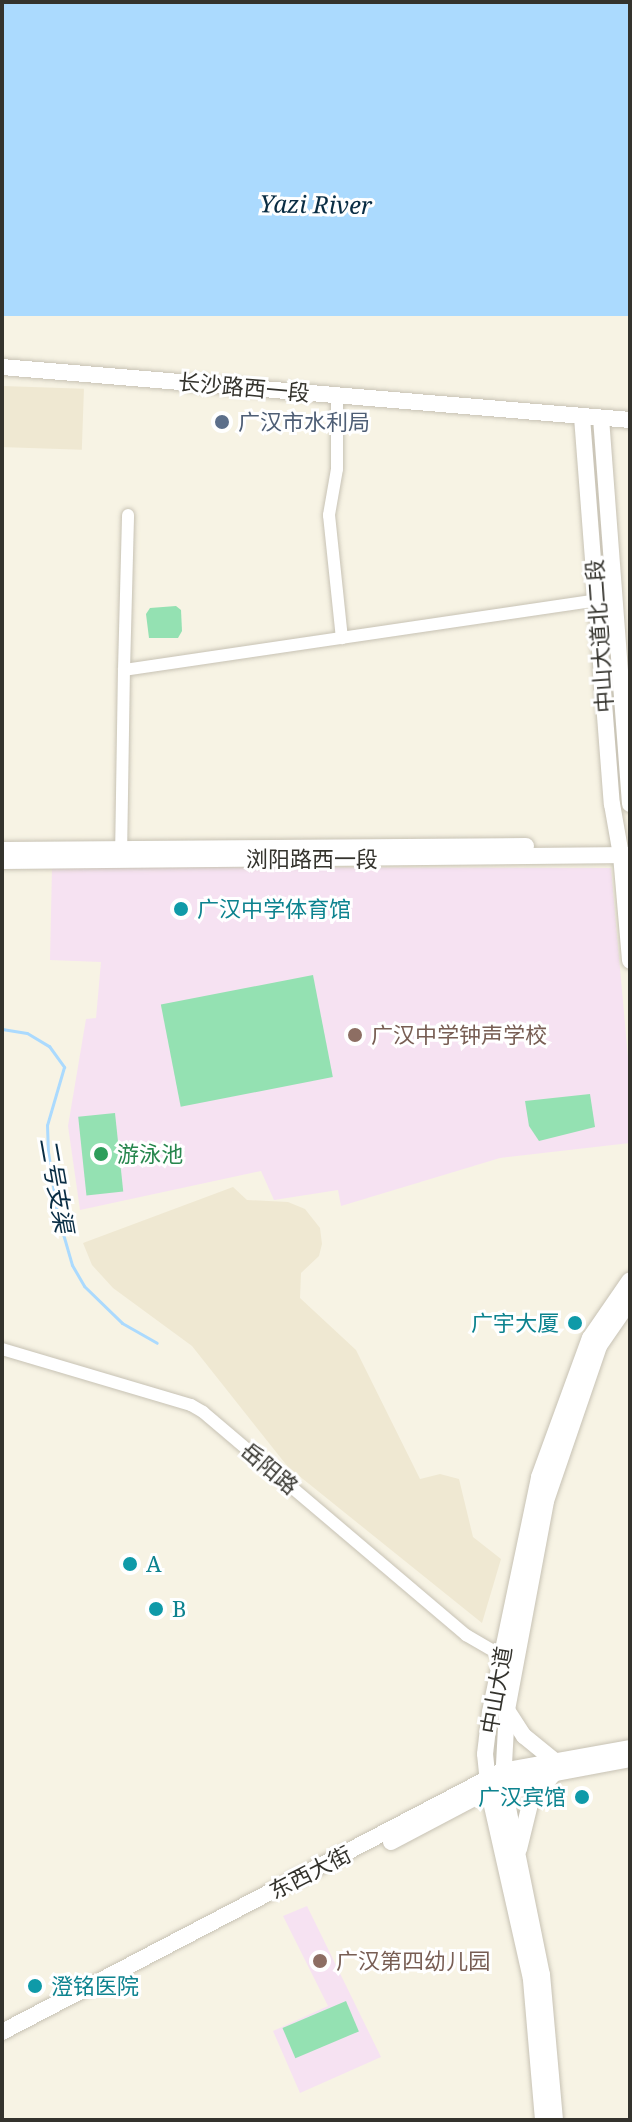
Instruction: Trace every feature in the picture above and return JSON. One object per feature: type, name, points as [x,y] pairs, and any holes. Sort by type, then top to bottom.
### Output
[{"type":"main road","name":"长沙路西一段","points":[[2,367],[630,420]]},
{"type":"main road","name":"中山大道北二段","points":[[582,417],[612,804],[624,852]]},
{"type":"main road","name":"中山大道北二段","points":[[601,418],[630,804]]},
{"type":"main road","points":[[2,850],[121,854]]},
{"type":"main road","name":"浏阳路西一段","points":[[2,861],[121,854],[624,852]]},
{"type":"main road","points":[[624,852],[630,961]]},
{"type":"main road","name":"中山大道","points":[[555,2120],[542,1975],[518,1854],[485,1754],[490,1712],[539,1477],[590,1338],[630,1280]]},
{"type":"main road","name":"中山大道","points":[[543,2120],[531,1979],[496,1782],[546,1501],[599,1346],[630,1301]]},
{"type":"main road","points":[[507,1710],[524,1736],[555,1767],[531,1800],[518,1854]]},
{"type":"main road","name":"东西大街","points":[[2,2032],[496,1782],[630,1748]]},
{"type":"main road","name":"东西大街","points":[[555,1767],[630,1759]]},
{"type":"main road","name":"东西大街","points":[[2,2043],[496,1782]]},
{"type":"street","points":[[337,394],[337,469],[329,515],[342,638]]},
{"type":"street","points":[[121,854],[128,515]]},
{"type":"street","points":[[124,670],[596,600]]},
{"type":"street","name":"岳阳路","points":[[2,1349],[191,1405],[203,1412],[466,1635],[502,1656]]},
{"type":"shaded area","points":[[2,386],[84,389],[82,450],[2,447]]},
{"type":"shaded area","name":"广汉中学钟声学校","points":[[52,867],[611,868],[630,1080],[630,1143],[500,1158],[341,1206],[338,1190],[274,1200],[261,1171],[80,1210],[68,1126],[86,1019],[96,1018],[101,962],[50,960]]},
{"type":"shaded area","points":[[233,1187],[247,1200],[288,1202],[305,1209],[320,1228],[322,1244],[319,1256],[301,1273],[300,1298],[356,1350],[420,1479],[440,1474],[459,1479],[473,1537],[501,1559],[482,1623],[288,1467],[192,1346],[113,1288],[92,1265],[83,1243]]},
{"type":"shaded area","name":"广汉第四幼儿园","points":[[307,1906],[381,2057],[300,2093],[273,2031],[328,2006],[283,1916]]},
{"type":"green space","points":[[176,606],[181,610],[182,631],[178,638],[149,638],[146,614],[150,608]]},
{"type":"green space","points":[[313,975],[333,1077],[181,1107],[161,1005]]},
{"type":"green space","points":[[590,1094],[595,1127],[539,1141],[529,1126],[525,1101]]},
{"type":"green space","name":"游泳池","points":[[115,1113],[123,1192],[86,1195],[78,1117]]},
{"type":"green space","points":[[346,2001],[359,2031],[295,2058],[282,2028]]},
{"type":"water","name":"Yazi River","points":[[2,2],[630,2],[630,316],[2,316]]},
{"type":"waterway","name":"二号支渠","points":[[2,1029],[27,1033],[49,1046],[64,1067],[47,1125],[48,1152],[57,1213],[72,1265],[84,1286],[122,1323],[157,1343]]},
{"type":"place","name":"广汉市水利局","points":[[222,422]]},
{"type":"place","name":"广汉中学体育馆","points":[[181,909]]},
{"type":"place","name":"广汉中学钟声学校","points":[[355,1035]]},
{"type":"place","name":"游泳池","points":[[101,1154]]},
{"type":"place","name":"广宇大厦","points":[[575,1323]]},
{"type":"place","name":"A","points":[[130,1564]]},
{"type":"place","name":"B","points":[[156,1609]]},
{"type":"place","name":"广汉宾馆","points":[[582,1797]]},
{"type":"place","name":"广汉第四幼儿园","points":[[320,1961]]},
{"type":"place","name":"澄铭医院","points":[[35,1986]]}]
